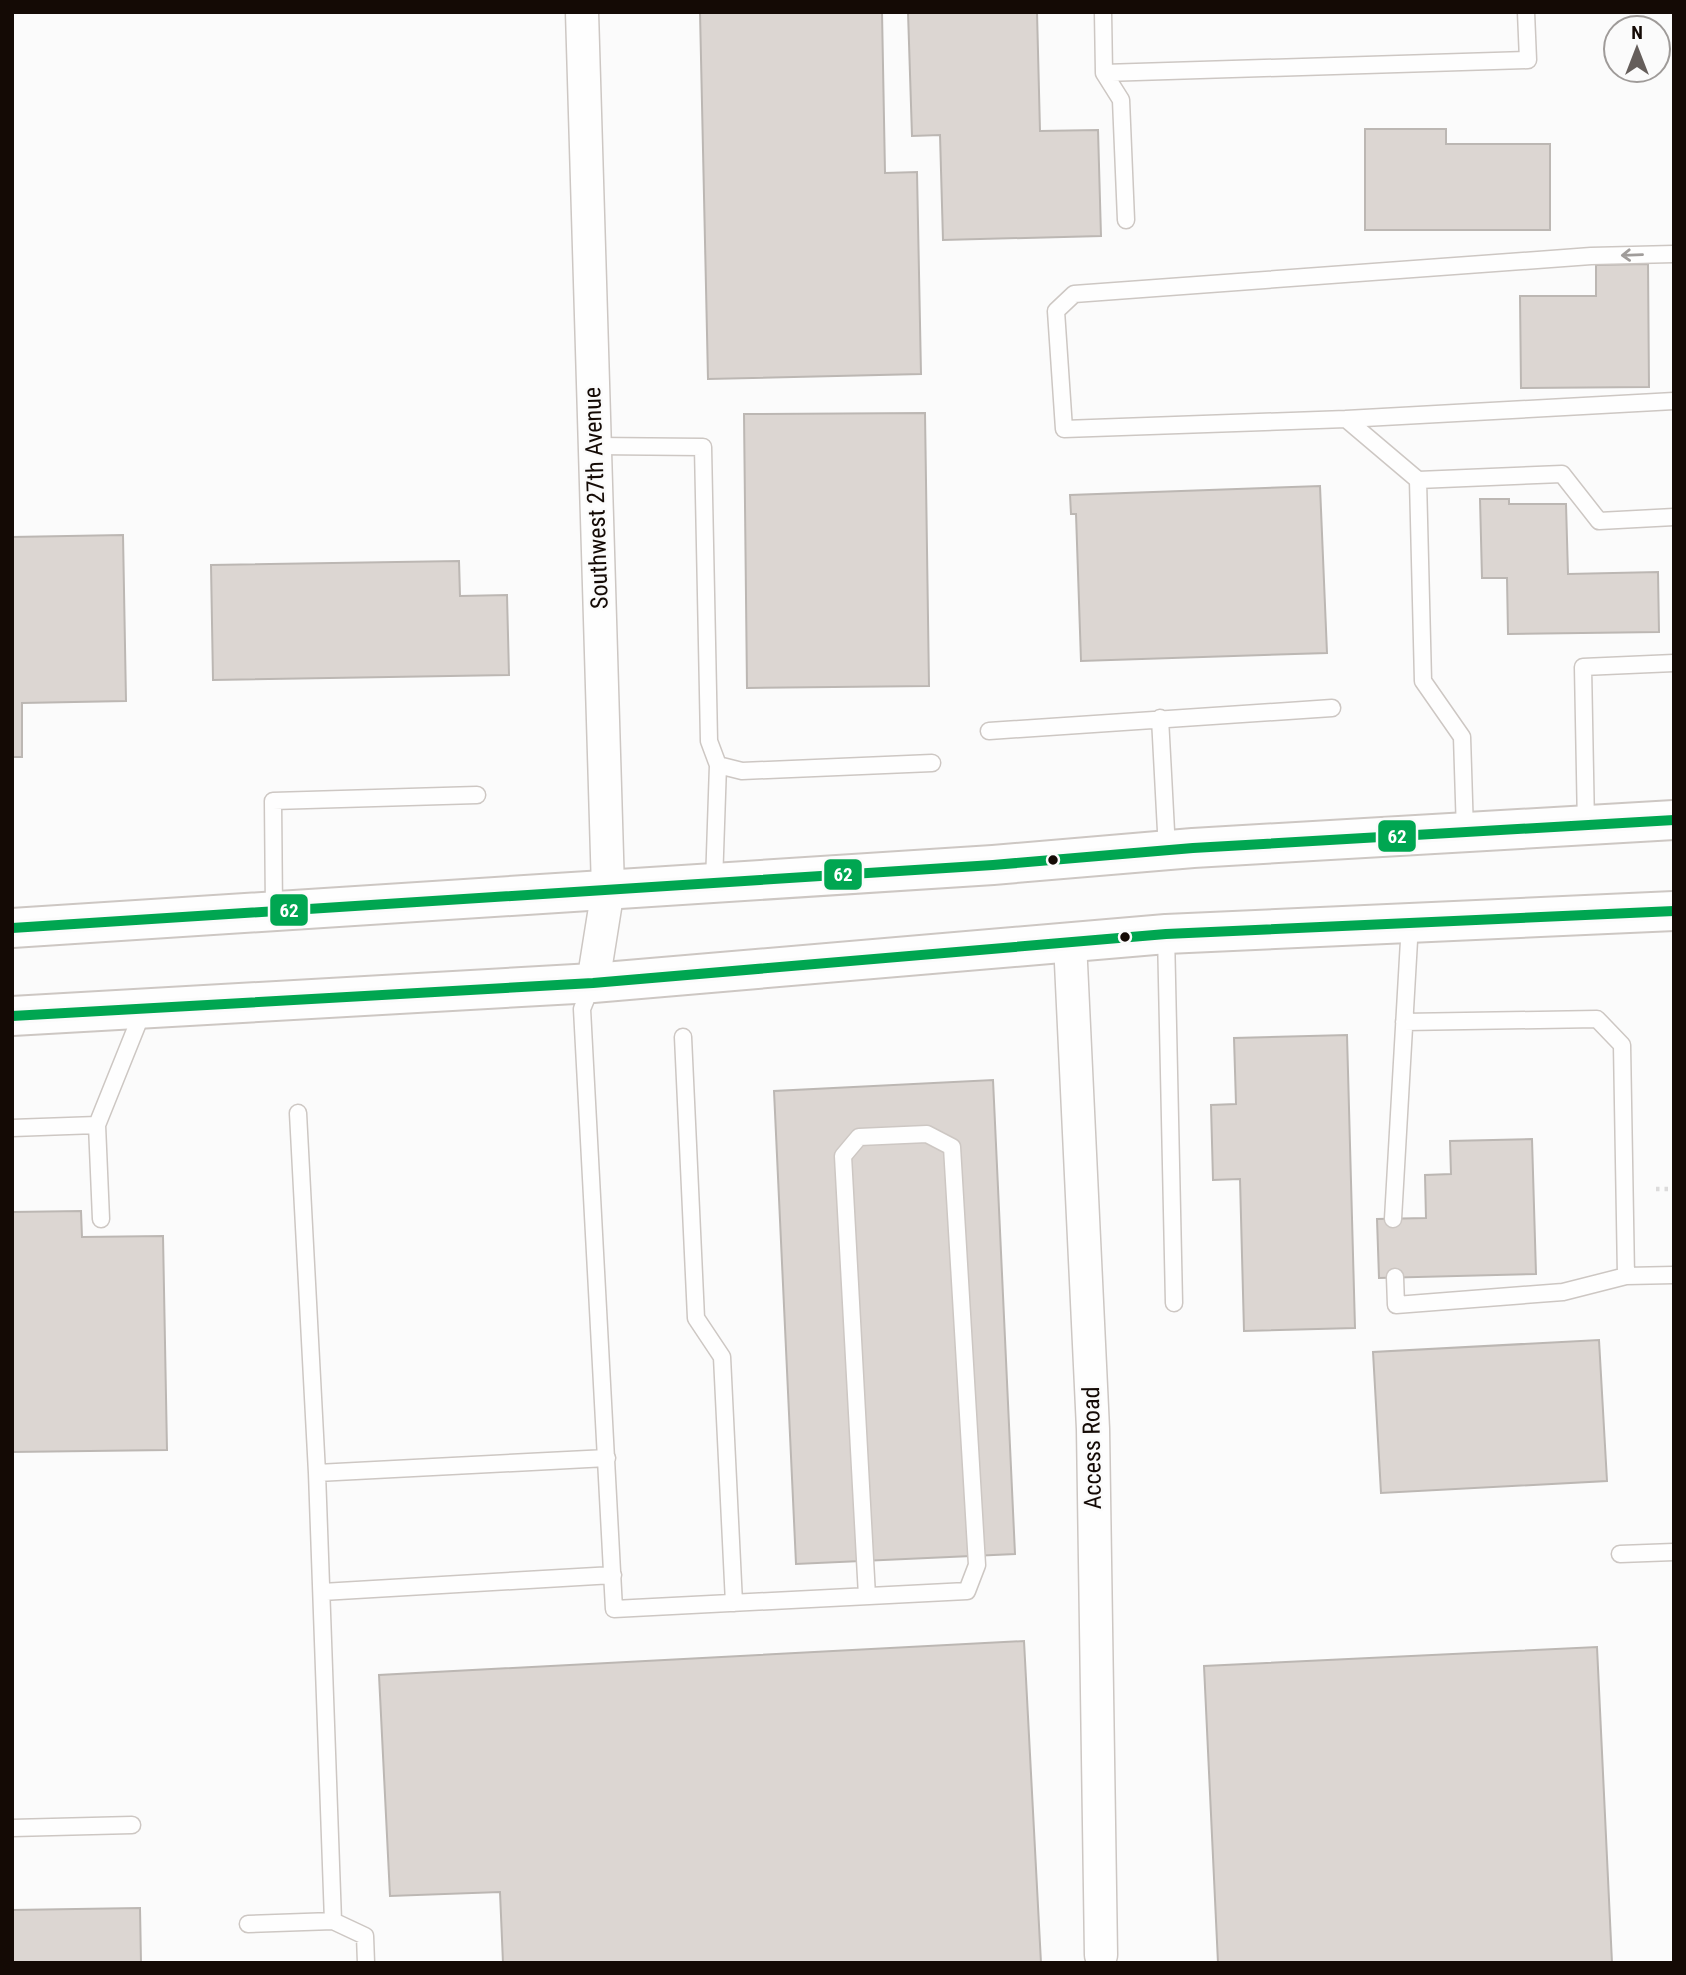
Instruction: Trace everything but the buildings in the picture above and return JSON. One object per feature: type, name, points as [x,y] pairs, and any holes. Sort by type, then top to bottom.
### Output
[{"type":"main road","points":[[12,928],[979,866],[1167,850],[1674,820]]},
{"type":"main road","points":[[12,1016],[593,983],[1166,934],[1674,911]]},
{"type":"street","name":"Southwest 27th Avenue","points":[[582,12],[608,889],[593,983]]},
{"type":"street","name":"Access Road","points":[[1070,942],[1093,1429],[1101,1955]]},
{"type":"lane","points":[[1102,12],[1104,73],[1121,100],[1126,220]]},
{"type":"lane","points":[[1104,73],[1528,60],[1526,12]]},
{"type":"lane","points":[[1674,254],[1591,256],[1074,295],[1056,311],[1064,429],[1346,419],[1674,401]]},
{"type":"lane","points":[[1346,419],[1418,480],[1562,474],[1599,521],[1674,517]]},
{"type":"lane","points":[[595,446],[703,447],[709,741],[718,765],[714,883]]},
{"type":"lane","points":[[1418,480],[1423,681],[1462,737],[1465,833]]},
{"type":"lane","points":[[1586,826],[1583,667],[1674,663]]},
{"type":"lane","points":[[989,731],[1332,708]]},
{"type":"lane","points":[[1160,718],[1167,850]]},
{"type":"lane","points":[[718,765],[742,771],[932,764]]},
{"type":"lane","points":[[274,911],[272,801],[477,795]]},
{"type":"lane","points":[[1393,1219],[1410,923]]},
{"type":"lane","points":[[1166,934],[1174,1303]]},
{"type":"lane","points":[[593,983],[582,1009],[614,1609],[967,1591],[977,1565],[951,1147],[927,1134],[859,1137],[843,1156],[867,1596]]},
{"type":"lane","points":[[101,1219],[97,1125],[144,1008]]},
{"type":"lane","points":[[1404,1022],[1597,1019],[1622,1045],[1626,1276]]},
{"type":"lane","points":[[683,1037],[696,1318],[722,1357],[734,1603]]},
{"type":"lane","points":[[298,1113],[317,1473],[332,1921]]},
{"type":"lane","points":[[12,1128],[97,1125]]},
{"type":"lane","points":[[1395,1278],[1396,1306],[1563,1292],[1626,1276],[1674,1275]]},
{"type":"lane","points":[[317,1473],[607,1458]]},
{"type":"lane","points":[[1620,1554],[1674,1552]]},
{"type":"lane","points":[[322,1592],[613,1575]]},
{"type":"lane","points":[[12,1828],[132,1825]]},
{"type":"lane","points":[[248,1924],[332,1921],[366,1936],[366,1963]]},
{"type":"path","points":[[1656,1189],[1674,1189]]},
{"type":"transit line","name":"62","points":[[12,928],[993,865],[1193,848],[1674,820]]},
{"type":"transit line","name":"62","points":[[12,1016],[593,983],[1166,934],[1674,911]]}]
